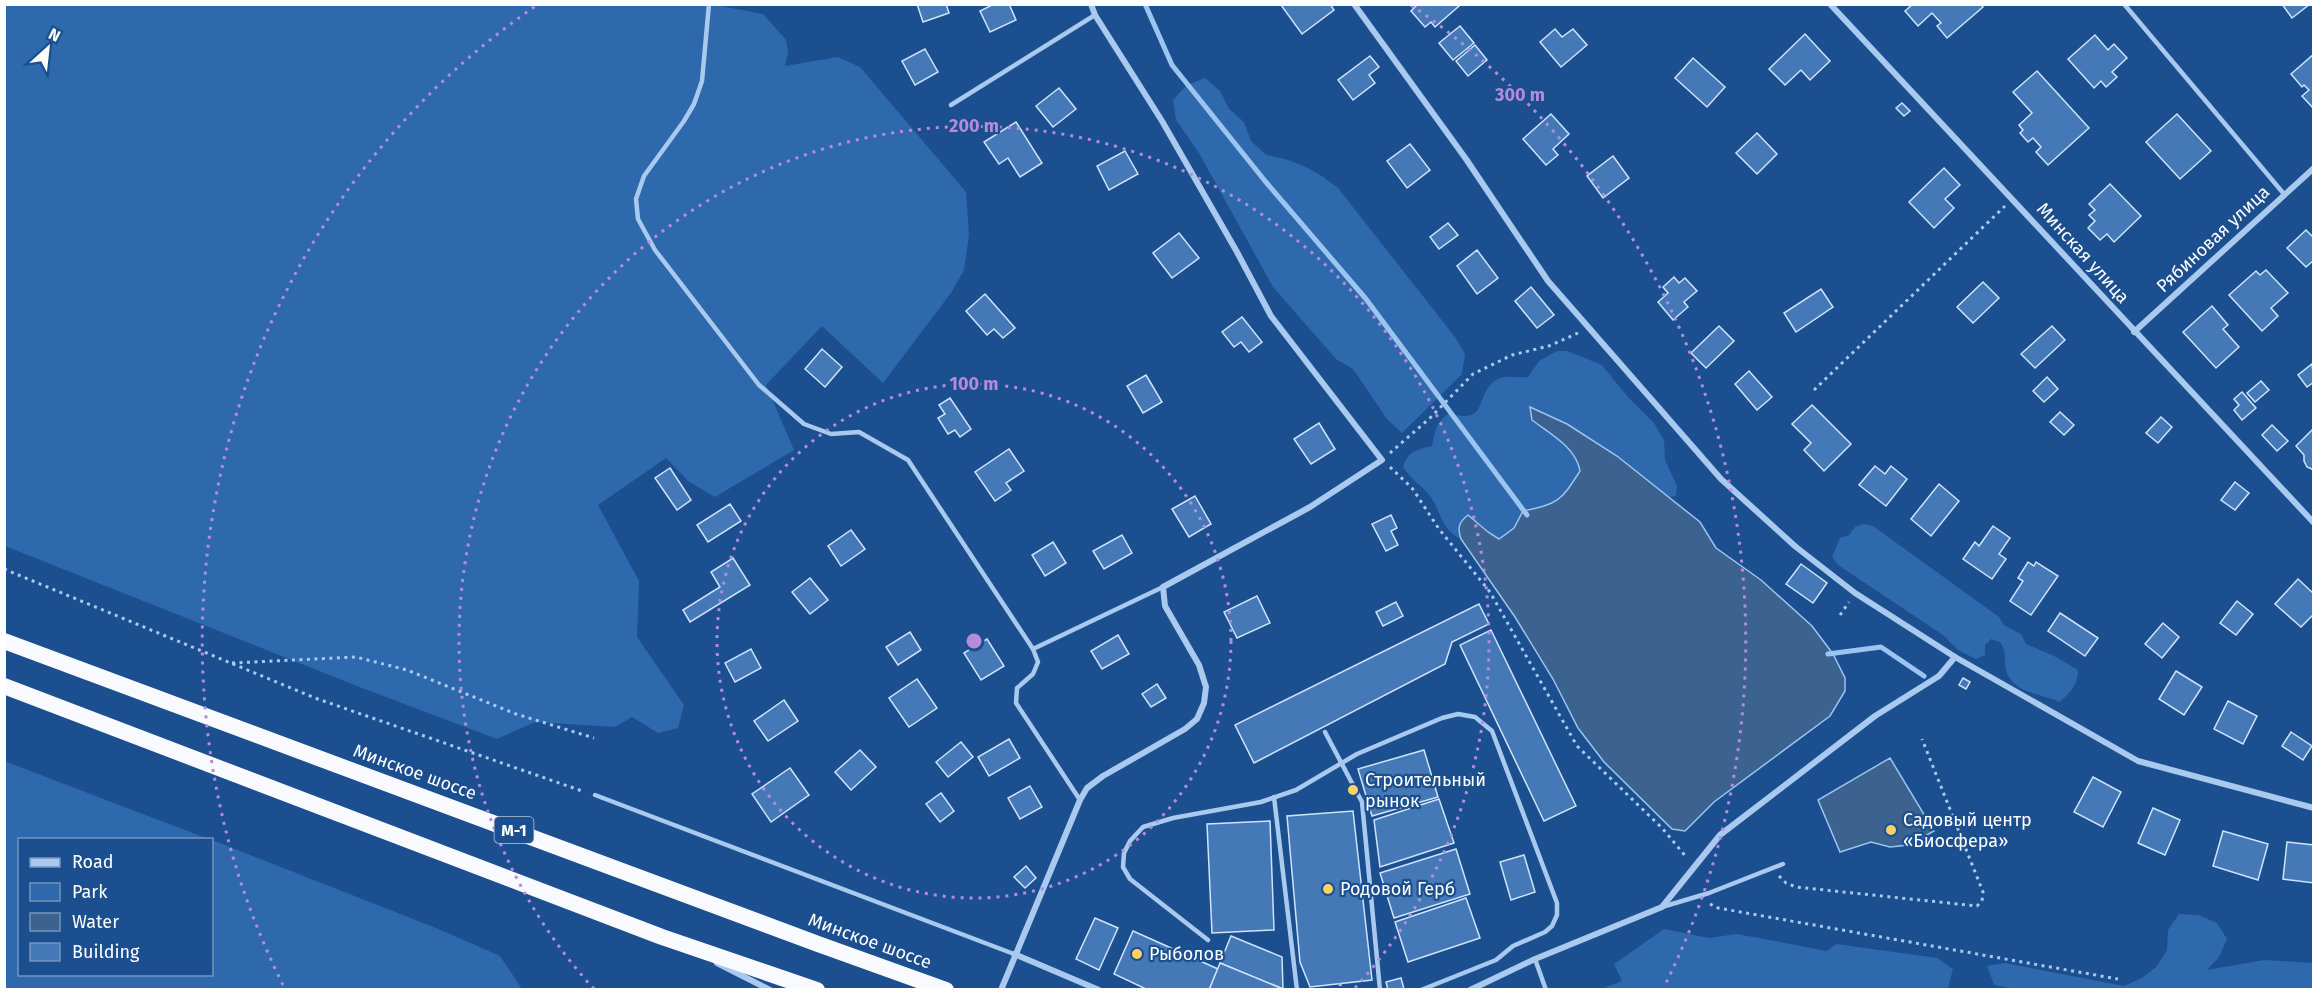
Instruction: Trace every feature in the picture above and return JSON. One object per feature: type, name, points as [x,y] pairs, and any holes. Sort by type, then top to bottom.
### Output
[{"type":"highway","name":"Минское шоссе","points":[[4,641],[946,990]]},
{"type":"highway","points":[[4,686],[662,937],[817,990]]},
{"type":"street","points":[[1001,990],[1014,954],[1087,788],[1185,729],[1197,719],[1204,703],[1206,687],[1199,665],[1165,606],[1164,587],[1310,507],[1382,460],[1271,316],[1162,121],[1095,15],[1091,4]]},
{"type":"street","points":[[1353,4],[1466,159],[1548,281],[1739,497],[1796,547],[1856,593],[1955,657],[2138,761],[2313,808]]},
{"type":"street","name":"Минская улица","points":[[1830,4],[2313,523]]},
{"type":"street","name":"Рябиновая улица","points":[[2134,332],[2313,168]]},
{"type":"street","points":[[1470,990],[1535,959],[1662,907],[1720,835],[1875,716],[1939,676],[1955,657]]},
{"type":"street","points":[[662,937],[770,990]]},
{"type":"street","points":[[1014,954],[1099,990]]},
{"type":"lane","points":[[710,4],[702,81],[694,104],[684,121],[644,176],[636,199],[638,219],[655,250],[759,385],[804,424],[831,434],[859,432],[908,460],[1033,650],[1038,662],[1033,674],[1017,688],[1016,703],[1080,800]]},
{"type":"lane","points":[[2124,4],[2284,194]]},
{"type":"lane","points":[[951,105],[1095,15]]},
{"type":"lane","points":[[1033,650],[1164,587]]},
{"type":"lane","points":[[1208,940],[1130,879],[1123,867],[1124,853],[1143,827],[1173,818],[1261,802],[1296,790],[1357,754],[1442,718],[1458,714],[1475,717],[1492,731],[1557,903],[1557,915],[1552,926],[1545,932],[1513,946],[1496,960],[1421,990]]},
{"type":"lane","points":[[1325,732],[1362,802],[1380,990]]},
{"type":"lane","points":[[595,795],[1014,954]]},
{"type":"lane","points":[[1275,797],[1297,990]]},
{"type":"lane","points":[[1662,907],[1783,864]]},
{"type":"lane","points":[[1535,959],[1546,990]]},
{"type":"path","points":[[1814,390],[2013,199]]},
{"type":"path","points":[[1591,328],[1549,345],[1512,355],[1473,374],[1430,418],[1382,460],[1412,488],[1439,529],[1490,592],[1577,746],[1662,828],[1694,867]]},
{"type":"path","points":[[4,569],[315,698],[595,795]]},
{"type":"path","points":[[230,663],[356,657],[407,670],[516,714],[594,738]]},
{"type":"path","points":[[1771,869],[1786,883],[1796,886],[1977,906],[1983,901],[1983,892],[1922,739]]},
{"type":"path","points":[[1695,897],[1718,908],[2118,979]]},
{"type":"path","points":[[1340,983],[1341,990]]},
{"type":"green space","points":[[710,4],[763,14],[786,40],[788,53],[785,66],[838,57],[860,67],[966,192],[969,235],[964,270],[951,293],[883,383],[822,326],[766,385],[794,450],[715,497],[688,481],[666,458],[598,505],[639,581],[637,637],[684,705],[678,728],[658,733],[632,717],[615,727],[535,722],[497,739],[5,546],[4,5]]},
{"type":"green space","points":[[1205,78],[1220,91],[1229,109],[1244,122],[1251,141],[1266,155],[1304,166],[1338,188],[1455,337],[1465,354],[1462,374],[1402,433],[1387,419],[1353,369],[1336,359],[1273,287],[1199,153],[1176,120],[1173,100],[1187,85]]},
{"type":"green space","points":[[1557,351],[1567,351],[1602,365],[1627,396],[1654,423],[1664,440],[1665,460],[1677,486],[1676,496],[1669,497],[1620,459],[1585,436],[1530,408],[1532,420],[1567,448],[1577,462],[1580,471],[1563,495],[1544,506],[1523,511],[1514,528],[1499,539],[1479,523],[1458,531],[1461,539],[1449,531],[1430,496],[1406,472],[1403,467],[1407,458],[1413,452],[1432,446],[1437,427],[1445,416],[1450,413],[1471,415],[1477,411],[1492,383],[1503,377],[1528,377],[1539,361]]},
{"type":"green space","points":[[1864,524],[1873,526],[1999,617],[2004,625],[2021,634],[2026,644],[2078,670],[2077,680],[2070,692],[2060,702],[2023,689],[2011,680],[2007,673],[2004,650],[2000,642],[1991,639],[1985,645],[1985,655],[1976,659],[1958,650],[1943,635],[1838,565],[1832,557],[1840,538],[1849,535],[1855,527]]},
{"type":"green space","points":[[4,761],[206,838],[18,838],[18,976],[213,976],[213,840],[436,928],[500,956],[522,989],[5,989]]},
{"type":"green space","points":[[2179,914],[2199,915],[2217,923],[2227,939],[2219,957],[2207,970],[2264,960],[2313,963],[2313,989],[2016,989],[1994,985],[1987,966],[2005,963],[2124,986],[2142,978],[2157,966],[2167,950],[2168,930]]},
{"type":"green space","points":[[1664,929],[1709,938],[1737,934],[1827,951],[1836,944],[1937,958],[1953,969],[1948,988],[1933,990],[1892,988],[1883,990],[1601,989],[1622,981],[1614,964]]},
{"type":"water","points":[[1530,407],[1567,424],[1617,456],[1700,522],[1716,548],[1761,580],[1812,626],[1833,654],[1845,678],[1845,691],[1830,716],[1714,802],[1685,831],[1672,829],[1604,762],[1578,728],[1553,679],[1515,617],[1461,539],[1460,526],[1468,515],[1499,539],[1514,528],[1523,511],[1558,500],[1580,471],[1578,462],[1568,448],[1532,420]]},
{"type":"water","points":[[1890,758],[1934,831],[1909,845],[1890,847],[1871,842],[1840,852],[1818,800]]},
{"type":"building","points":[[917,4],[946,4],[949,13],[923,22]]},
{"type":"building","points":[[994,4],[1009,4],[1016,20],[990,32],[980,11]]},
{"type":"building","points":[[1330,4],[1334,10],[1302,34],[1281,5]]},
{"type":"building","points":[[1418,4],[1458,4],[1459,6],[1435,27],[1431,22],[1425,27],[1411,11]]},
{"type":"building","points":[[1913,4],[1980,4],[1983,7],[1947,38],[1937,26],[1941,23],[1932,13],[1918,26],[1905,11]]},
{"type":"building","points":[[2282,4],[2310,4],[2292,18]]},
{"type":"building","points":[[1460,26],[1474,43],[1453,60],[1439,43]]},
{"type":"building","points":[[1555,29],[1562,37],[1573,29],[1587,45],[1561,67],[1540,42]]},
{"type":"building","points":[[1805,34],[1830,61],[1810,80],[1801,70],[1785,85],[1769,69]]},
{"type":"building","points":[[2095,35],[2108,50],[2114,44],[2127,58],[2112,72],[2117,77],[2106,87],[2101,81],[2094,88],[2068,59]]},
{"type":"building","points":[[1475,45],[1487,60],[1468,76],[1456,61]]},
{"type":"building","points":[[925,49],[938,72],[915,85],[902,61]]},
{"type":"building","points":[[2314,54],[2314,109],[2302,96],[2309,90],[2304,85],[2302,87],[2291,74]]},
{"type":"building","points":[[1370,56],[1379,67],[1369,75],[1375,83],[1353,100],[1338,80]]},
{"type":"building","points":[[1693,58],[1725,87],[1707,107],[1675,78]]},
{"type":"building","points":[[2037,71],[2089,128],[2048,165],[2036,152],[2041,147],[2033,138],[2028,142],[2020,133],[2023,130],[2019,125],[2032,113],[2013,92]]},
{"type":"building","points":[[1059,88],[1076,109],[1053,127],[1036,106]]},
{"type":"building","points":[[1902,103],[1910,111],[1904,116],[1896,108]]},
{"type":"building","points":[[1551,114],[1569,134],[1553,149],[1558,155],[1546,165],[1523,139]]},
{"type":"building","points":[[2177,114],[2211,151],[2180,179],[2146,142]]},
{"type":"building","points":[[1016,122],[1042,163],[1020,177],[1008,158],[999,164],[984,142]]},
{"type":"building","points":[[1757,133],[1777,154],[1757,174],[1736,153]]},
{"type":"building","points":[[1410,144],[1430,170],[1407,188],[1387,161]]},
{"type":"building","points":[[1125,151],[1138,174],[1109,190],[1097,166]]},
{"type":"building","points":[[1613,156],[1629,178],[1603,198],[1587,176]]},
{"type":"building","points":[[1944,168],[1960,185],[1945,199],[1954,208],[1934,228],[1909,202]]},
{"type":"building","points":[[2110,184],[2141,216],[2114,242],[2107,234],[2100,240],[2088,228],[2095,221],[2089,215],[2095,210],[2089,204]]},
{"type":"building","points":[[1448,223],[1458,235],[1439,249],[1430,237]]},
{"type":"building","points":[[2306,230],[2314,238],[2314,260],[2306,267],[2287,248]]},
{"type":"building","points":[[1179,233],[1199,258],[1172,278],[1153,253]]},
{"type":"building","points":[[1477,250],[1498,278],[1477,294],[1457,266]]},
{"type":"building","points":[[2266,270],[2288,293],[2271,308],[2278,316],[2262,331],[2229,295],[2256,271],[2260,275]]},
{"type":"building","points":[[1674,277],[1679,283],[1685,278],[1697,291],[1684,302],[1688,307],[1673,320],[1658,302],[1668,293],[1663,287]]},
{"type":"building","points":[[1983,282],[1999,298],[1973,323],[1957,307]]},
{"type":"building","points":[[1531,287],[1554,315],[1537,328],[1515,301]]},
{"type":"building","points":[[1821,289],[1833,307],[1796,332],[1784,313]]},
{"type":"building","points":[[985,294],[1015,328],[1003,338],[994,329],[987,335],[966,311]]},
{"type":"building","points":[[2212,306],[2228,325],[2223,329],[2239,347],[2216,368],[2183,332]]},
{"type":"building","points":[[1242,317],[1262,342],[1249,352],[1241,342],[1234,347],[1222,332]]},
{"type":"building","points":[[1719,326],[1734,341],[1706,368],[1691,353]]},
{"type":"building","points":[[2052,326],[2065,340],[2035,368],[2021,354]]},
{"type":"building","points":[[822,349],[842,367],[825,387],[805,369]]},
{"type":"building","points":[[2312,364],[2314,382],[2307,387],[2298,375]]},
{"type":"building","points":[[1749,371],[1772,397],[1757,410],[1735,384]]},
{"type":"building","points":[[1146,375],[1162,402],[1143,413],[1127,386]]},
{"type":"building","points":[[2047,377],[2058,389],[2044,402],[2033,391]]},
{"type":"building","points":[[2261,381],[2269,390],[2255,402],[2247,393]]},
{"type":"building","points":[[2242,392],[2256,408],[2242,420],[2234,410],[2239,405],[2234,399]]},
{"type":"building","points":[[950,398],[971,429],[960,437],[955,430],[948,434],[938,418],[945,414],[939,405]]},
{"type":"building","points":[[1812,405],[1851,444],[1824,471],[1804,450],[1811,443],[1792,424]]},
{"type":"building","points":[[2060,412],[2074,425],[2064,435],[2050,422]]},
{"type":"building","points":[[2161,417],[2172,427],[2158,443],[2146,433]]},
{"type":"building","points":[[1319,423],[1335,449],[1311,464],[1294,439]]},
{"type":"building","points":[[2272,425],[2288,441],[2277,451],[2262,435]]},
{"type":"building","points":[[2314,428],[2314,470],[2307,467],[2304,455],[2296,446]]},
{"type":"building","points":[[1009,449],[1024,471],[1006,483],[1011,490],[995,501],[975,472]]},
{"type":"building","points":[[1875,466],[1885,474],[1891,466],[1907,479],[1886,506],[1859,485]]},
{"type":"building","points":[[670,468],[691,500],[677,510],[655,478]]},
{"type":"building","points":[[2235,482],[2249,493],[2235,510],[2221,500]]},
{"type":"building","points":[[1939,484],[1959,501],[1931,536],[1911,519]]},
{"type":"building","points":[[1195,496],[1211,524],[1189,537],[1172,509]]},
{"type":"building","points":[[730,504],[741,521],[708,542],[697,525]]},
{"type":"building","points":[[1391,515],[1397,528],[1391,531],[1398,545],[1386,551],[1372,524]]},
{"type":"building","points":[[1993,526],[2010,538],[1999,554],[2006,559],[1992,579],[1963,559],[1975,542],[1979,546]]},
{"type":"building","points":[[851,530],[865,549],[841,566],[828,546]]},
{"type":"building","points":[[1122,535],[1132,553],[1104,569],[1093,551]]},
{"type":"building","points":[[1053,542],[1066,563],[1045,576],[1032,555]]},
{"type":"building","points":[[733,558],[750,585],[690,622],[683,610],[720,587],[711,572]]},
{"type":"building","points":[[2028,562],[2034,566],[2036,562],[2058,576],[2031,615],[2010,601],[2023,581],[2018,578]]},
{"type":"building","points":[[1801,564],[1827,583],[1813,603],[1786,584]]},
{"type":"building","points":[[810,578],[828,600],[810,614],[792,592]]},
{"type":"building","points":[[2298,579],[2314,594],[2314,614],[2301,627],[2275,604]]},
{"type":"building","points":[[1257,596],[1270,623],[1237,638],[1224,612]]},
{"type":"building","points":[[2237,601],[2253,614],[2236,635],[2220,623]]},
{"type":"building","points":[[1396,602],[1403,616],[1383,626],[1376,612]]},
{"type":"building","points":[[1479,604],[1489,624],[1452,642],[1445,664],[1254,763],[1235,725]]},
{"type":"building","points":[[2060,613],[2098,638],[2085,656],[2048,631]]},
{"type":"building","points":[[2163,623],[2179,637],[2162,658],[2145,644]]},
{"type":"building","points":[[1491,630],[1576,806],[1544,821],[1460,645]]},
{"type":"building","points":[[910,632],[921,650],[898,665],[886,647]]},
{"type":"building","points":[[1118,635],[1129,654],[1102,669],[1091,651]]},
{"type":"building","points":[[987,639],[1004,666],[981,680],[964,653]]},
{"type":"building","points":[[751,649],[761,668],[735,682],[725,663]]},
{"type":"building","points":[[2176,671],[2202,687],[2184,715],[2159,699]]},
{"type":"building","points":[[1963,678],[1970,682],[1966,689],[1959,685]]},
{"type":"building","points":[[917,679],[937,708],[909,727],[889,698]]},
{"type":"building","points":[[1157,684],[1166,698],[1151,707],[1142,694]]},
{"type":"building","points":[[784,700],[798,721],[768,741],[754,721]]},
{"type":"building","points":[[2228,701],[2257,716],[2243,744],[2214,729]]},
{"type":"building","points":[[2291,732],[2312,746],[2303,760],[2282,746]]},
{"type":"building","points":[[1009,739],[1020,758],[989,776],[978,757]]},
{"type":"building","points":[[961,742],[973,757],[948,777],[936,762]]},
{"type":"building","points":[[860,750],[876,767],[851,790],[835,772]]},
{"type":"building","points":[[1424,750],[1438,797],[1372,816],[1358,769]]},
{"type":"building","points":[[790,768],[809,795],[771,822],[752,794]]},
{"type":"building","points":[[2093,777],[2121,792],[2103,827],[2074,812]]},
{"type":"building","points":[[1030,786],[1042,807],[1020,819],[1008,798]]},
{"type":"building","points":[[941,793],[954,811],[940,822],[926,804]]},
{"type":"building","points":[[1439,799],[1454,843],[1380,867],[1374,820]]},
{"type":"building","points":[[2153,808],[2180,820],[2165,855],[2138,843]]},
{"type":"building","name":"Родовой Герб","points":[[1353,811],[1372,980],[1310,987],[1300,962],[1287,816]]},
{"type":"building","points":[[1270,821],[1274,930],[1212,933],[1207,824]]},
{"type":"building","points":[[2223,831],[2268,844],[2258,880],[2213,866]]},
{"type":"building","points":[[2287,842],[2314,845],[2314,883],[2283,879]]},
{"type":"building","points":[[1456,849],[1470,894],[1394,918],[1380,873]]},
{"type":"building","points":[[1524,855],[1535,892],[1511,900],[1500,862]]},
{"type":"building","points":[[1026,866],[1036,878],[1025,888],[1014,877]]},
{"type":"building","points":[[1466,898],[1480,938],[1408,962],[1395,922]]},
{"type":"building","points":[[1095,918],[1118,928],[1099,970],[1076,959]]},
{"type":"building","points":[[1133,931],[1218,969],[1209,990],[1148,990],[1114,974]]},
{"type":"building","points":[[1231,936],[1282,957],[1283,989],[1220,963]]},
{"type":"building","points":[[1220,963],[1283,989],[1284,990],[1209,990]]},
{"type":"building","points":[[1401,978],[1404,989],[1388,990],[1386,982]]},
{"type":"waterway","points":[[1145,4],[1172,65],[1265,181],[1366,299],[1527,515]]},
{"type":"waterway","points":[[1828,654],[1881,647],[1924,676]]},
{"type":"place","name":"Строительный рынок","points":[[1353,790]]},
{"type":"place","name":"Садовый центр «Биосфера»","points":[[1891,830]]},
{"type":"place","name":"Родовой Герб","points":[[1328,889]]},
{"type":"place","name":"Рыболов","points":[[1137,954]]}]
